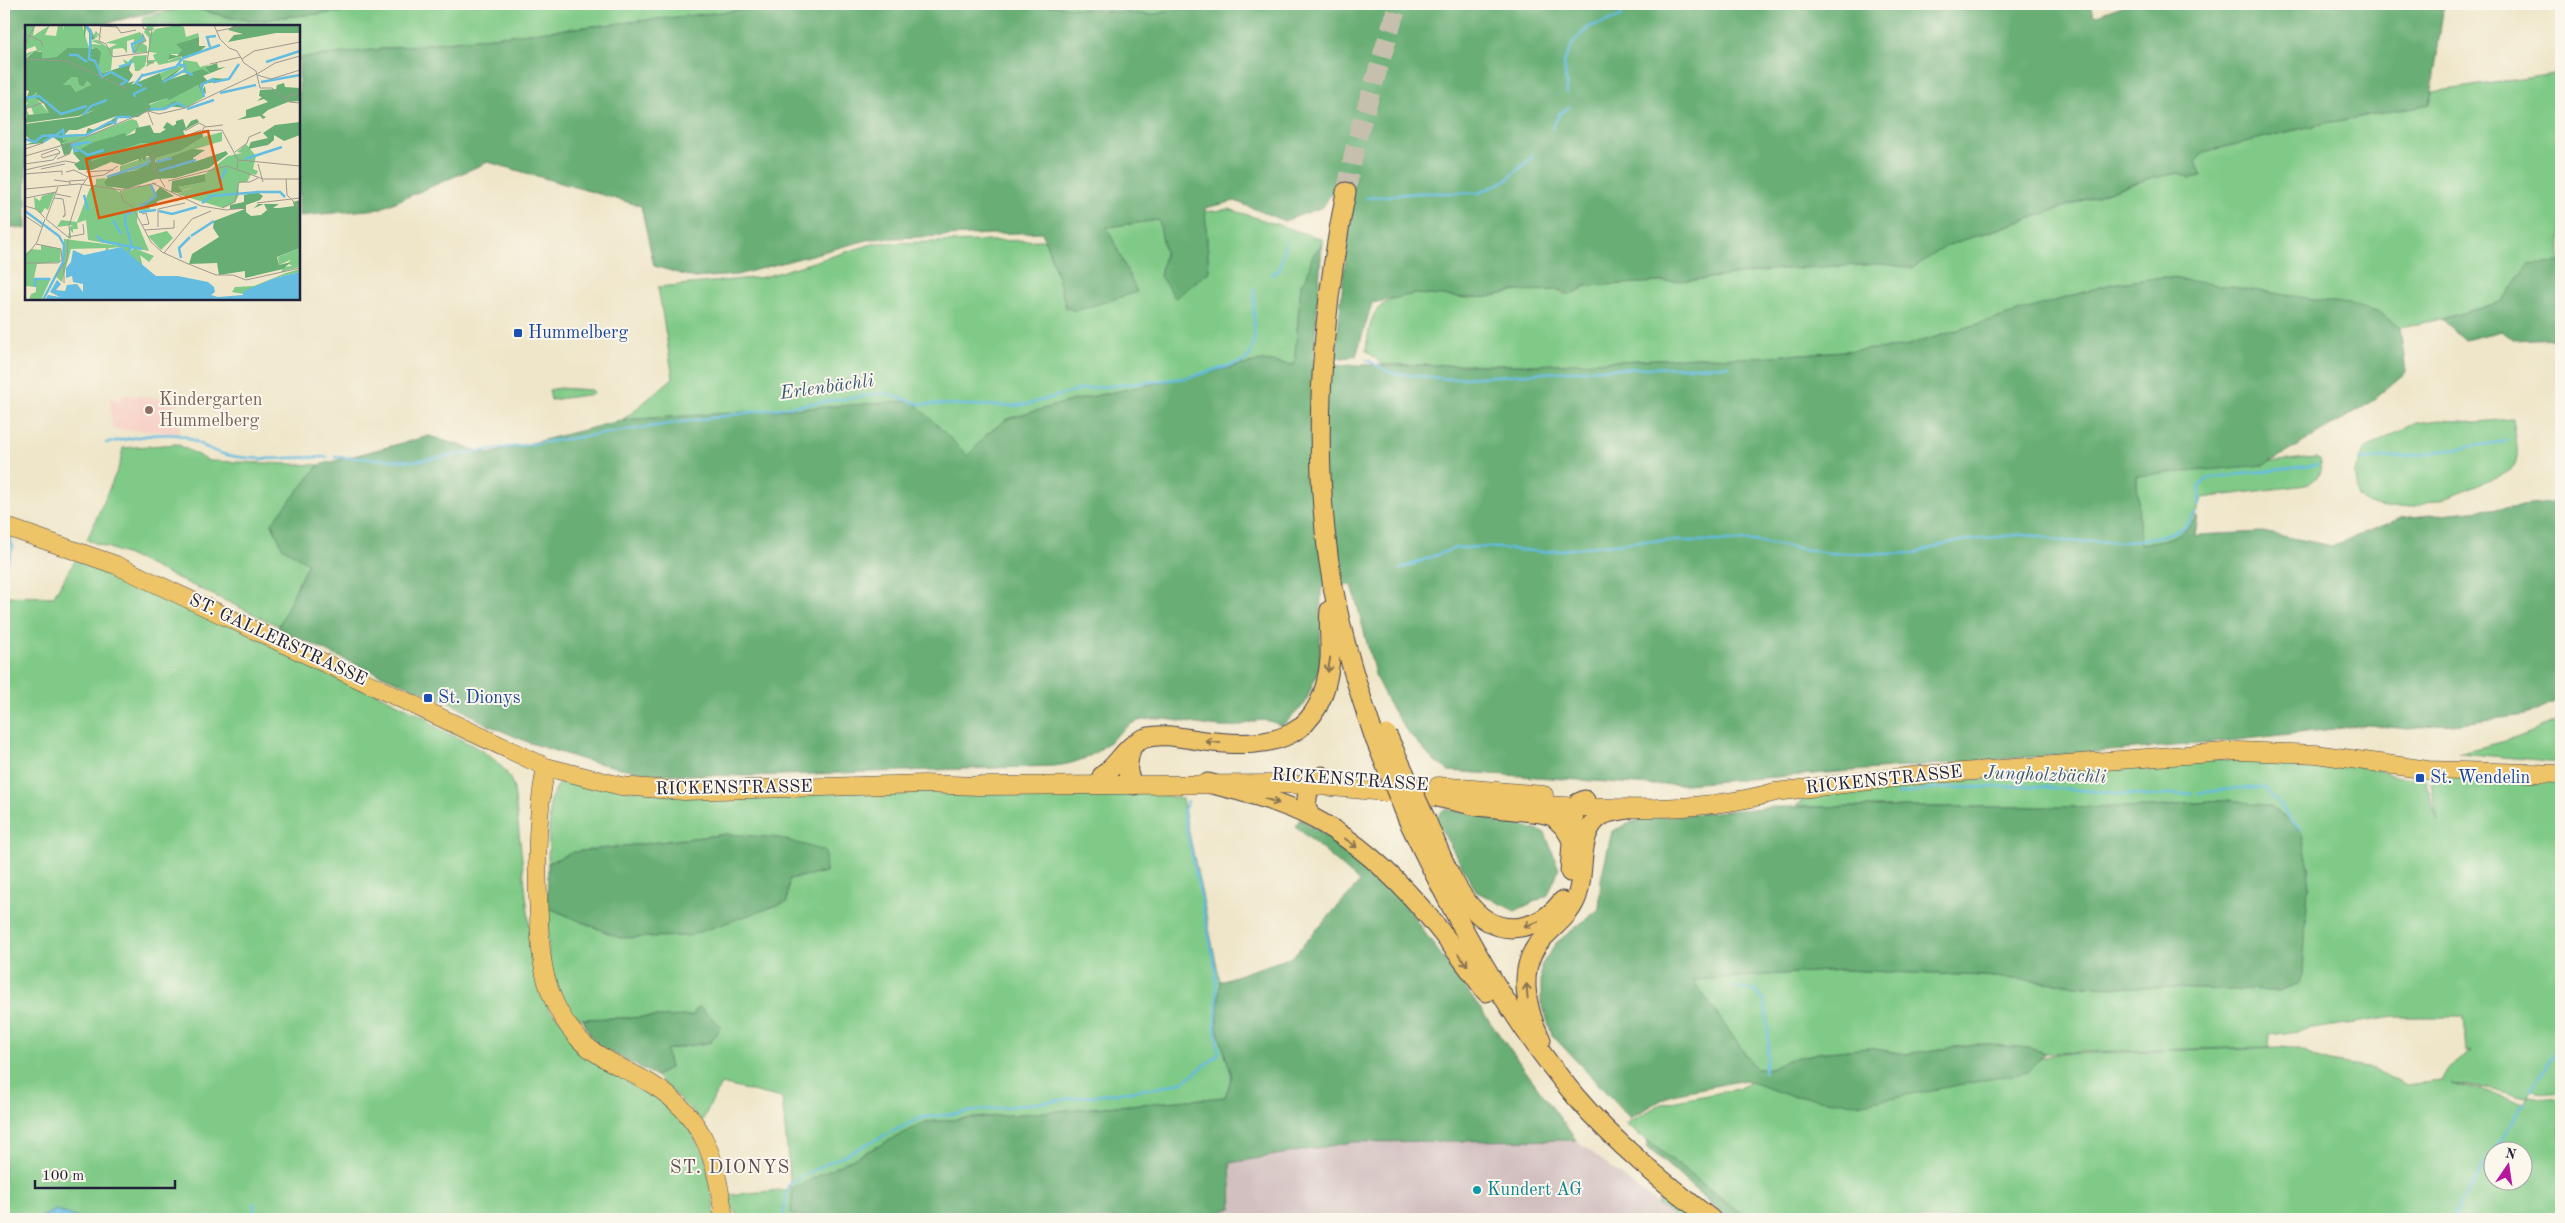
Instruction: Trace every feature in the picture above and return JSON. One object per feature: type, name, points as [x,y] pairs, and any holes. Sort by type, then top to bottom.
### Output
[{"type":"highway","points":[[1346,192],[1326,308],[1321,395],[1323,495],[1333,586],[1354,674],[1472,946],[1506,1005],[1562,1080],[1617,1140],[1711,1219]]},
{"type":"highway","points":[[1102,776],[1112,769],[1132,746],[1145,738],[1163,736],[1227,744],[1262,743],[1287,737],[1301,727],[1314,712],[1322,698],[1330,659],[1330,616],[1333,586]]},
{"type":"highway","points":[[1131,780],[1128,759],[1132,746]]},
{"type":"highway","points":[[1310,816],[1306,798],[1317,781]]},
{"type":"highway","points":[[1208,784],[1271,800],[1310,816],[1356,846],[1407,892],[1466,965],[1521,1039],[1541,1053]]},
{"type":"highway","points":[[1441,798],[1477,806],[1541,813],[1552,816],[1565,828],[1578,846],[1584,869],[1577,897],[1561,921],[1537,945],[1530,958],[1526,974],[1528,1004],[1532,1021],[1562,1080]]},
{"type":"highway","points":[[1417,821],[1465,900],[1477,914],[1502,926],[1517,928],[1533,925],[1556,909],[1568,886],[1578,846],[1583,815],[1578,803]]},
{"type":"highway","points":[[1578,846],[1595,820],[1604,814],[1628,809]]},
{"type":"main road","name":"ST. GALLERSTRASSE","points":[[4,526],[116,565],[546,767]]},
{"type":"main road","name":"RICKENSTRASSE","points":[[924,784],[965,779],[1102,776],[1131,780],[1208,784],[1317,781],[1628,809],[1753,798],[1775,792],[1921,775],[2238,750],[2316,754],[2428,770],[2561,774]]},
{"type":"main road","name":"RICKENSTRASSE","points":[[546,767],[621,786],[655,790],[924,784],[978,786],[1300,773],[1317,781],[1441,798],[1578,803],[1754,788],[1775,792]]},
{"type":"main road","points":[[546,767],[541,790],[536,862],[540,945],[543,967],[550,992],[571,1028],[586,1045],[680,1104],[695,1123],[708,1146],[719,1178],[724,1219]]},
{"type":"shaded area","points":[[122,394],[172,400],[177,410],[180,433],[112,429],[110,398],[121,401]]},
{"type":"shaded area","points":[[1576,1140],[1677,1219],[1197,1219],[1232,1208],[1230,1163],[1352,1142]]},
{"type":"green space","points":[[4,4],[426,4],[258,21],[232,18],[189,7],[157,11],[98,25],[25,25],[25,229],[4,226]]},
{"type":"green space","points":[[426,4],[797,4],[300,58],[300,25],[142,25],[143,17],[189,7],[232,18],[258,21]]},
{"type":"green space","points":[[797,4],[1030,4],[1150,15],[1205,4],[2091,4],[2094,16],[2127,4],[2444,4],[2430,104],[2316,125],[2203,152],[2196,162],[2202,176],[2190,178],[2179,173],[2147,179],[1945,247],[1913,268],[1882,264],[1780,269],[1694,280],[1585,286],[1570,295],[1559,290],[1514,291],[1489,297],[1468,298],[1415,294],[1372,303],[1356,356],[1335,359],[1353,187],[1335,187],[1323,207],[1284,221],[1235,201],[1205,208],[1209,272],[1175,298],[1160,276],[1165,253],[1159,220],[1107,227],[1137,292],[1076,311],[1066,308],[1058,277],[1042,232],[871,239],[737,275],[695,278],[654,266],[641,206],[488,162],[379,209],[300,216],[300,58]]},
{"type":"green space","points":[[1030,4],[1205,4],[1150,15]]},
{"type":"green space","points":[[2561,73],[2561,263],[2529,264],[2501,302],[2442,319],[2400,327],[2380,313],[2164,277],[2111,284],[1902,347],[1744,358],[1700,357],[1536,365],[1383,365],[1366,350],[1370,327],[1376,311],[1391,300],[1403,295],[1431,294],[1487,297],[1536,290],[1559,290],[1563,294],[1576,293],[1585,286],[1694,280],[1780,269],[1882,264],[1999,229],[2147,179],[2179,173],[2190,178],[2202,176],[2195,162],[2203,152],[2316,125],[2430,104],[2432,92]]},
{"type":"green space","points":[[1229,209],[1322,239],[1322,243],[1312,257],[1307,277],[1301,284],[1294,365],[1262,361],[1071,401],[1007,419],[986,435],[968,456],[913,401],[623,420],[673,378],[658,287],[764,277],[876,243],[1045,240],[1066,307],[1107,227],[1159,220],[1165,253],[1160,276],[1209,272],[1205,212]]},
{"type":"green space","points":[[1322,243],[1313,365],[1536,365],[1700,357],[1744,358],[1902,347],[2111,284],[2164,277],[2348,304],[2380,313],[2400,327],[2406,372],[2368,404],[2265,465],[2137,476],[2140,544],[2173,537],[2191,524],[2198,516],[2195,535],[2263,532],[2332,546],[2401,518],[2561,502],[2561,699],[2526,715],[2409,729],[2368,725],[2212,743],[1685,784],[1651,785],[1449,771],[1432,759],[1406,730],[1390,706],[1376,678],[1352,585],[1321,588],[1320,665],[1305,704],[1282,726],[1261,720],[1239,726],[1220,727],[1168,720],[1143,720],[1130,725],[1090,756],[1069,764],[1054,766],[750,776],[653,774],[584,760],[530,743],[486,724],[451,703],[354,664],[278,628],[308,563],[282,547],[272,523],[319,465],[429,436],[488,454],[623,420],[913,401],[968,456],[986,435],[1007,419],[1071,401],[1262,361],[1294,365],[1301,284],[1307,277],[1312,257]]},
{"type":"green space","points":[[2561,262],[2561,338],[2513,340],[2502,331],[2465,340],[2442,319],[2501,302],[2529,264]]},
{"type":"green space","points":[[559,388],[592,390],[593,394],[551,400],[549,390]]},
{"type":"green space","points":[[2513,419],[2517,444],[2516,464],[2498,477],[2452,495],[2402,508],[2385,508],[2371,504],[2358,496],[2354,472],[2366,448],[2416,423],[2439,420],[2477,422]]},
{"type":"green space","points":[[177,444],[209,461],[319,465],[272,523],[282,547],[308,562],[279,626],[128,555],[87,540],[120,464],[123,448]]},
{"type":"green space","points":[[2316,457],[2319,459],[2320,471],[2314,480],[2306,485],[2202,498],[2198,511],[2187,528],[2172,537],[2140,544],[2137,476]]},
{"type":"green space","points":[[81,551],[427,718],[435,726],[489,756],[505,770],[514,789],[535,974],[550,1011],[666,1103],[690,1130],[705,1155],[716,1219],[4,1219],[4,596],[53,597]]},
{"type":"green space","points":[[2561,720],[2561,762],[2458,753],[2516,738]]},
{"type":"green space","points":[[2266,758],[2372,768],[2394,776],[2425,779],[2438,821],[2430,777],[2561,774],[2561,1094],[2531,1090],[2528,1095],[2561,1100],[2561,1219],[1749,1219],[1625,1124],[1661,1104],[1738,1089],[1752,1081],[1858,1104],[2056,1054],[2281,1047],[2298,1049],[2330,1062],[2373,1069],[2405,1085],[2441,1081],[2447,1070],[2472,1051],[2467,1052],[2464,1017],[2395,1017],[2270,1035],[2269,1047],[2045,1053],[2029,1048],[1976,1044],[1906,1054],[1868,1048],[1818,1053],[1787,1060],[1771,1069],[1755,1069],[1693,980],[1842,970],[1984,976],[2086,986],[2278,991],[2300,983],[2303,974],[2309,867],[2231,800],[2154,807],[1795,807],[1807,797],[1824,793],[2166,762]],"holes":[[[2451,1083],[2527,1096],[2524,1102]]]},
{"type":"green space","points":[[559,783],[907,790],[1141,790],[1182,799],[1220,981],[1217,1028],[1232,1076],[1225,1097],[926,1122],[792,1215],[860,1219],[738,1219],[727,1195],[791,1189],[782,1098],[721,1084],[702,1121],[656,1076],[670,1068],[666,1050],[711,1042],[699,1006],[692,1016],[573,1019],[549,970],[547,907],[620,938],[788,879],[826,872],[727,834],[573,852],[548,863],[550,800]]},
{"type":"green space","points":[[2231,800],[2269,806],[2286,817],[2302,834],[2309,867],[2303,974],[2300,983],[2278,991],[2086,986],[1984,976],[1842,970],[1693,980],[1756,1069],[1771,1069],[1787,1060],[1818,1053],[1868,1048],[1906,1054],[1976,1044],[2029,1048],[2045,1053],[2028,1072],[1858,1104],[1787,1095],[1745,1080],[1672,1094],[1630,1118],[1552,1035],[1541,1001],[1541,966],[1556,943],[1599,909],[1601,879],[1612,831],[1642,818],[1775,807],[2154,807]]},
{"type":"green space","points":[[1444,809],[1498,818],[1545,833],[1559,869],[1548,895],[1515,911],[1477,892],[1435,819]]},
{"type":"green space","points":[[1300,819],[1329,837],[1354,856],[1401,900],[1576,1140],[1352,1142],[1230,1163],[1232,1208],[1197,1219],[860,1219],[791,1215],[792,1189],[926,1122],[1225,1097],[1232,1076],[1217,1028],[1220,981],[1292,957],[1360,882],[1295,826]]},
{"type":"green space","points":[[727,834],[779,838],[825,851],[826,872],[789,879],[787,902],[688,936],[620,938],[547,907],[548,863],[573,852]]},
{"type":"green space","points":[[699,1006],[721,1026],[711,1042],[666,1050],[670,1068],[656,1076],[597,1045],[583,1019],[692,1016]]},
{"type":"green space","points":[[1647,1140],[1749,1219],[1730,1219],[1724,1215],[1647,1147]]},
{"type":"green space","points":[[1660,1199],[1688,1219],[1677,1219],[1658,1205]]},
{"type":"water","points":[[55,1210],[82,1219],[32,1219],[40,1218]]},
{"type":"waterway","points":[[1567,93],[1564,62],[1573,43],[1589,27],[1620,17],[1628,4]]},
{"type":"waterway","points":[[1552,129],[1559,114],[1569,107]]},
{"type":"waterway","points":[[1366,198],[1417,193],[1479,193],[1507,180],[1532,157]]},
{"type":"waterway","points":[[1272,275],[1280,269],[1286,240]]},
{"type":"waterway","name":"Erlenbächli","points":[[335,457],[414,461],[884,393],[920,404],[1013,406],[1029,404],[1082,389],[1186,378],[1243,362],[1250,355],[1254,343],[1254,289]]},
{"type":"waterway","points":[[1367,360],[1391,373],[1449,379],[1602,369],[1729,366]]},
{"type":"waterway","name":"Erlenbächli","points":[[106,443],[168,434],[186,437],[215,451],[239,457],[264,459],[327,457]]},
{"type":"waterway","points":[[2359,460],[2410,456],[2507,441]]},
{"type":"waterway","points":[[2199,505],[2200,485],[2209,478],[2317,465]]},
{"type":"waterway","points":[[1400,569],[1455,548],[1486,547],[1544,552],[1639,541],[1753,541],[1828,553],[1882,554],[1916,553],[1952,542],[2025,534],[2062,541],[2127,542],[2161,536],[2185,527],[2195,513]]},
{"type":"waterway","name":"Erlenbächli","points":[[4,570],[13,547],[8,534]]},
{"type":"waterway","name":"Jungholzbächli","points":[[1897,794],[1941,788],[2032,786],[2148,796],[2192,793]]},
{"type":"waterway","name":"Jungholzbächli","points":[[2199,793],[2239,788],[2265,788],[2300,830]]},
{"type":"waterway","points":[[783,1219],[788,1186],[800,1177],[920,1118],[1162,1087],[1184,1081],[1217,1056],[1219,1052],[1215,1027],[1217,1007],[1216,971],[1183,811],[1188,802]]},
{"type":"waterway","points":[[1736,987],[1755,991],[1765,1001],[1769,1043],[1764,1072]]},
{"type":"waterway","points":[[2531,1090],[2561,1043]]},
{"type":"waterway","points":[[2500,1140],[2524,1102]]},
{"type":"waterway","points":[[2451,1219],[2482,1169]]},
{"type":"waterway","points":[[254,1204],[255,1219]]},
{"type":"tunnel","points":[[1346,192],[1357,138],[1398,4]]},
{"type":"place","name":"Hummelberg","points":[[518,333]]},
{"type":"place","name":"Kindergarten Hummelberg","points":[[149,410]]},
{"type":"place","name":"St. Dionys","points":[[428,698]]},
{"type":"place","name":"St. Wendelin","points":[[2420,778]]},
{"type":"place","name":"Kundert AG","points":[[1477,1190]]},
{"type":"district","name":"ST. DIONYS","points":[[730,1168]]}]
